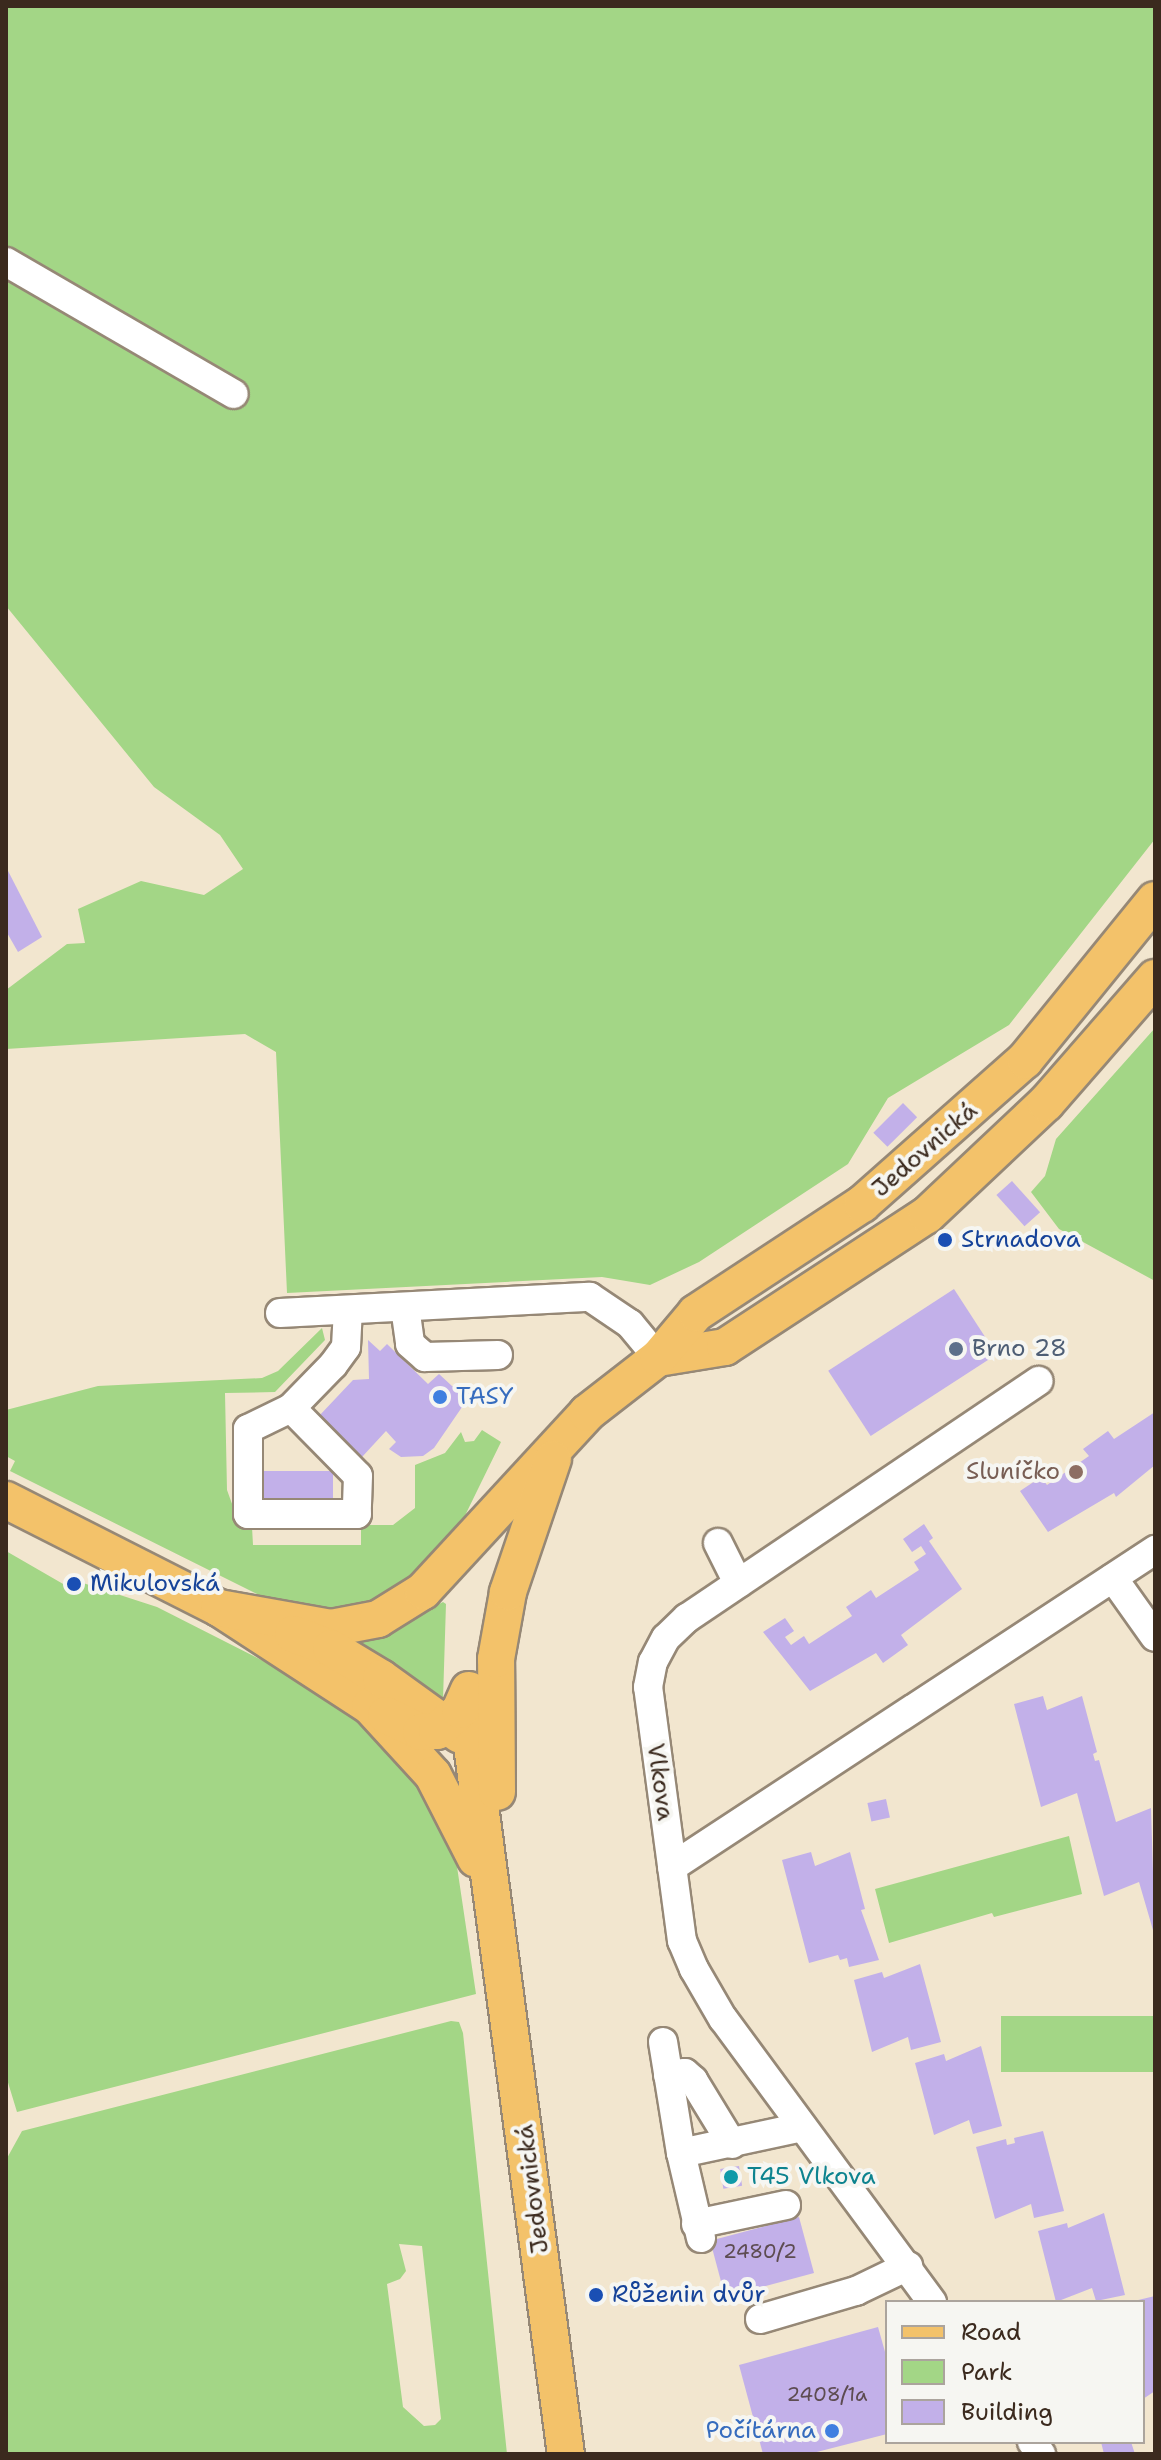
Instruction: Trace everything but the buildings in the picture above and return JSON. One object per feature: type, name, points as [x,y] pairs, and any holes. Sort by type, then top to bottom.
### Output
[{"type":"main road","name":"Jedovnická","points":[[219,1608],[331,1628],[378,1619],[439,1576],[558,1445],[619,1385],[658,1358],[696,1313],[862,1204],[934,1146],[1025,1060],[1155,900]]},
{"type":"main road","name":"Jedovnická","points":[[658,1358],[725,1347],[927,1215],[1046,1103],[1155,978]]},
{"type":"main road","name":"Jedovnická","points":[[558,1445],[498,1547],[480,1614],[465,1739],[497,1925],[566,2454]]},
{"type":"main road","name":"Jedovnická","points":[[497,1925],[496,1659],[508,1592],[558,1445]]},
{"type":"main road","points":[[6,1500],[219,1608],[370,1706],[421,1732],[465,1739]]},
{"type":"main road","points":[[219,1608],[331,1648],[465,1739]]},
{"type":"main road","points":[[370,1706],[441,1788],[462,1825],[497,1925]]},
{"type":"street","points":[[6,262],[234,394]]},
{"type":"street","points":[[280,1313],[590,1297],[630,1324],[658,1358]]},
{"type":"street","points":[[405,1307],[410,1344],[425,1357],[498,1355]]},
{"type":"street","points":[[291,1408],[358,1476],[357,1514],[248,1514],[248,1429],[291,1408],[343,1353],[348,1310]]},
{"type":"street","name":"Vlkova","points":[[931,2300],[723,2019],[694,1969],[682,1941],[648,1687],[653,1662],[666,1638],[687,1618],[1038,1381]]},
{"type":"street","points":[[718,1543],[738,1583]]},
{"type":"street","points":[[672,1867],[1155,1550]]},
{"type":"street","points":[[1113,1578],[1155,1637]]},
{"type":"street","points":[[663,2042],[681,2153],[698,2231],[786,2205]]},
{"type":"street","points":[[668,2075],[685,2073],[693,2080],[732,2144]]},
{"type":"street","points":[[681,2153],[802,2127]]},
{"type":"street","points":[[760,2319],[856,2291],[908,2266]]},
{"type":"green space","points":[[6,6],[1155,6],[1155,839],[1009,1025],[888,1098],[848,1164],[699,1262],[650,1285],[602,1277],[287,1293],[276,1052],[245,1034],[6,1049],[6,990],[67,944],[85,943],[78,909],[141,881],[204,895],[243,869],[220,835],[154,787],[6,606]]},
{"type":"green space","points":[[1155,1028],[1155,1281],[1059,1229],[1031,1192],[1045,1176],[1056,1139]]},
{"type":"green space","points":[[322,1328],[325,1340],[275,1392],[225,1393],[227,1490],[240,1526],[252,1527],[253,1545],[361,1545],[361,1525],[393,1525],[415,1508],[415,1465],[445,1453],[461,1432],[465,1442],[474,1441],[482,1430],[501,1442],[454,1538],[412,1586],[346,1615],[271,1601],[10,1471],[15,1461],[6,1456],[6,1410],[98,1386],[262,1378],[278,1371]]},
{"type":"green space","points":[[6,1551],[77,1592],[83,1583],[157,1607],[330,1695],[384,1736],[452,1833],[476,1994],[17,2112],[6,2076]]},
{"type":"green space","points":[[443,1602],[446,1604],[443,1699],[361,1643]]},
{"type":"green space","points":[[1069,1836],[1082,1894],[994,1917],[992,1913],[889,1943],[875,1889]]},
{"type":"green space","points":[[1001,2016],[1155,2016],[1155,2072],[1001,2072]]},
{"type":"green space","points":[[451,2021],[459,2022],[463,2033],[507,2454],[6,2454],[6,2160],[22,2131]],"holes":[[[399,2244],[422,2246],[441,2419],[435,2425],[424,2426],[403,2407],[387,2284],[400,2279],[406,2271]]]},
{"type":"place","name":"Strnadova","points":[[945,1240]]},
{"type":"place","name":"Brno 28","points":[[956,1349]]},
{"type":"place","name":"TASY","points":[[440,1397]]},
{"type":"place","name":"Sluníčko","points":[[1076,1472]]},
{"type":"place","name":"Mikulovská","points":[[74,1584]]},
{"type":"place","name":"T45 Vlkova","points":[[731,2177]]},
{"type":"place","name":"Růženin dvůr","points":[[596,2295]]},
{"type":"place","name":"Počítárna","points":[[832,2431]]}]
